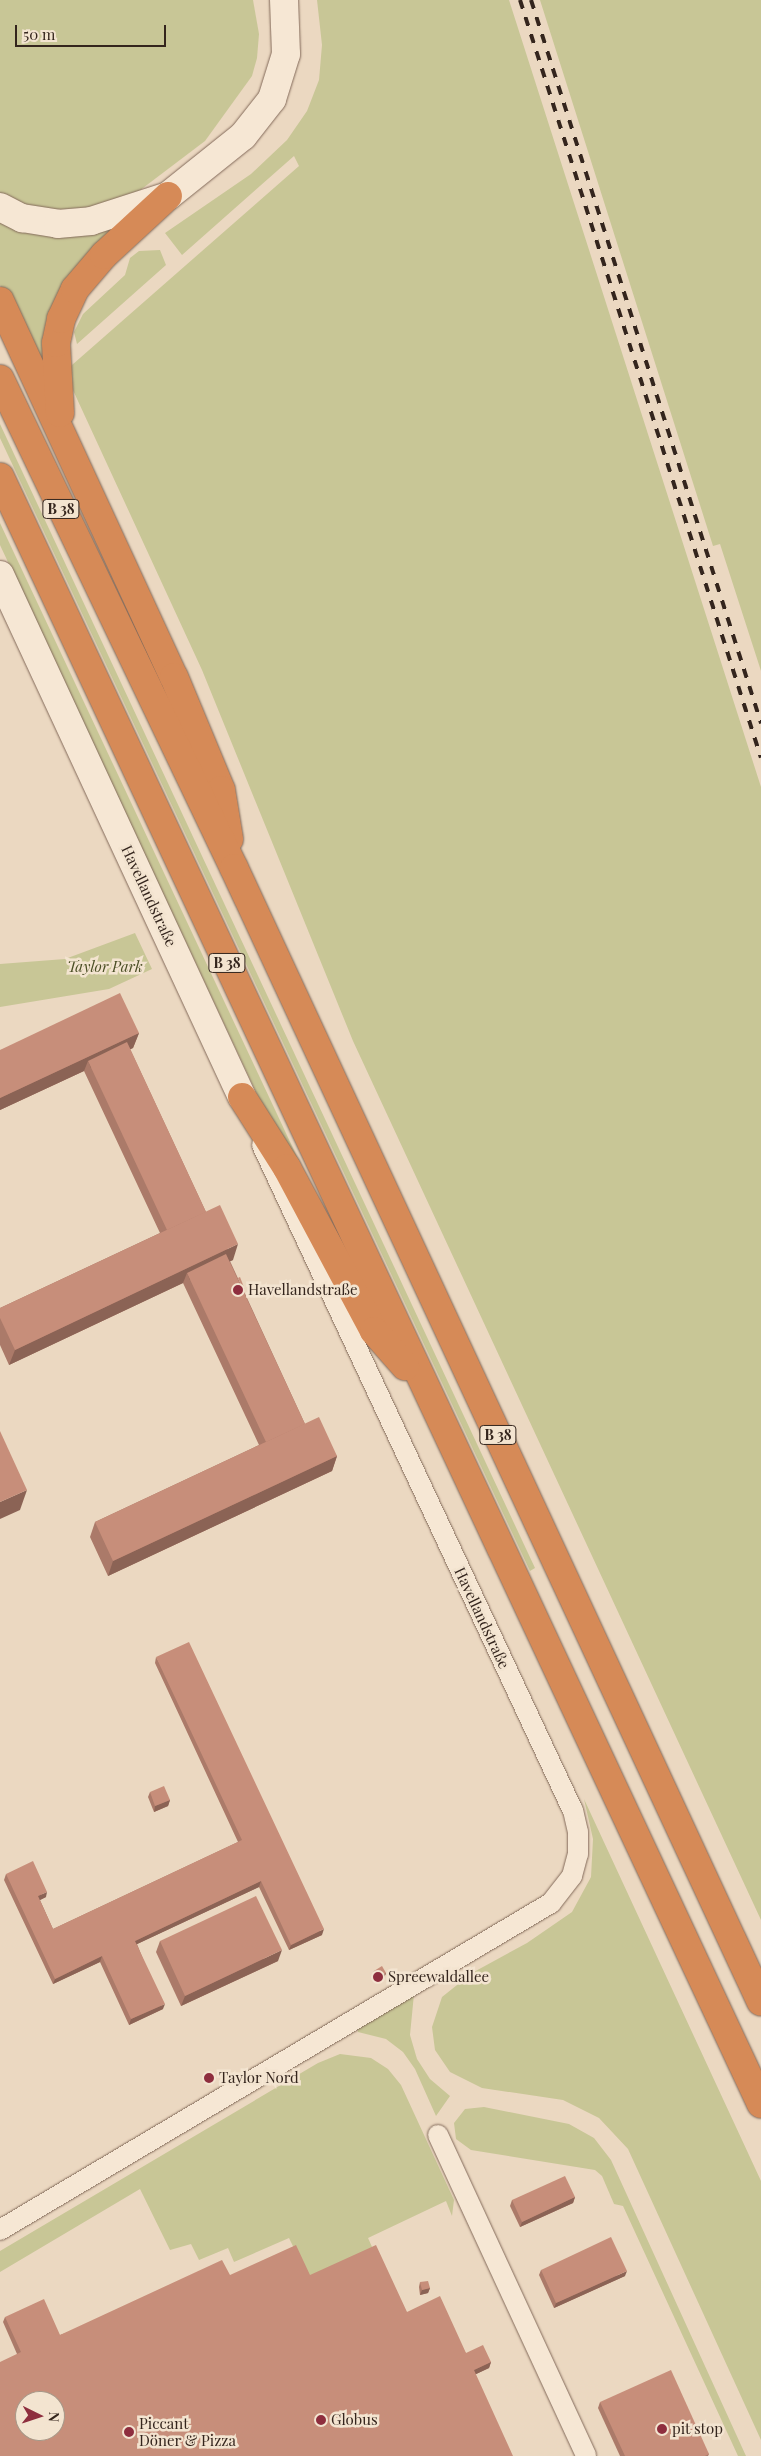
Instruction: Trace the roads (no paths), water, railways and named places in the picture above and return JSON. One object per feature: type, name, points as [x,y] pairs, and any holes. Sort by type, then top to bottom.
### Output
[{"type":"highway","points":[[62,434],[56,369],[56,343],[61,319],[75,290],[104,255],[168,196]]},
{"type":"highway","points":[[0,301],[174,677],[221,790],[234,868]]},
{"type":"highway","name":"B 38","points":[[0,379],[234,868],[761,2002]]},
{"type":"highway","name":"B 38","points":[[0,477],[761,2104]]},
{"type":"highway","points":[[242,1097],[287,1168],[374,1331],[425,1388]]},
{"type":"main road","points":[[0,207],[22,218],[58,224],[91,221],[168,196],[243,136],[272,99],[286,54],[284,0]]},
{"type":"main road","name":"Havellandstraße","points":[[0,575],[242,1097]]},
{"type":"street","name":"Havellandstraße","points":[[0,2230],[543,1908],[562,1892],[572,1876],[578,1832],[573,1811],[276,1179],[242,1097]]},
{"type":"street","points":[[438,2134],[586,2456]]},
{"type":"railway","points":[[520,0],[761,758]]},
{"type":"railway","points":[[531,0],[761,723]]},
{"type":"place","name":"Havellandstraße","points":[[238,1290]]},
{"type":"place","name":"Spreewaldallee","points":[[378,1977]]},
{"type":"place","name":"Taylor Nord","points":[[209,2078]]},
{"type":"place","name":"Globus","points":[[321,2420]]},
{"type":"place","name":"pit stop","points":[[662,2429]]},
{"type":"place","name":"Piccant Döner & Pizza","points":[[129,2432]]},
{"type":"park label","name":"Taylor Park","points":[[105,967]]}]
